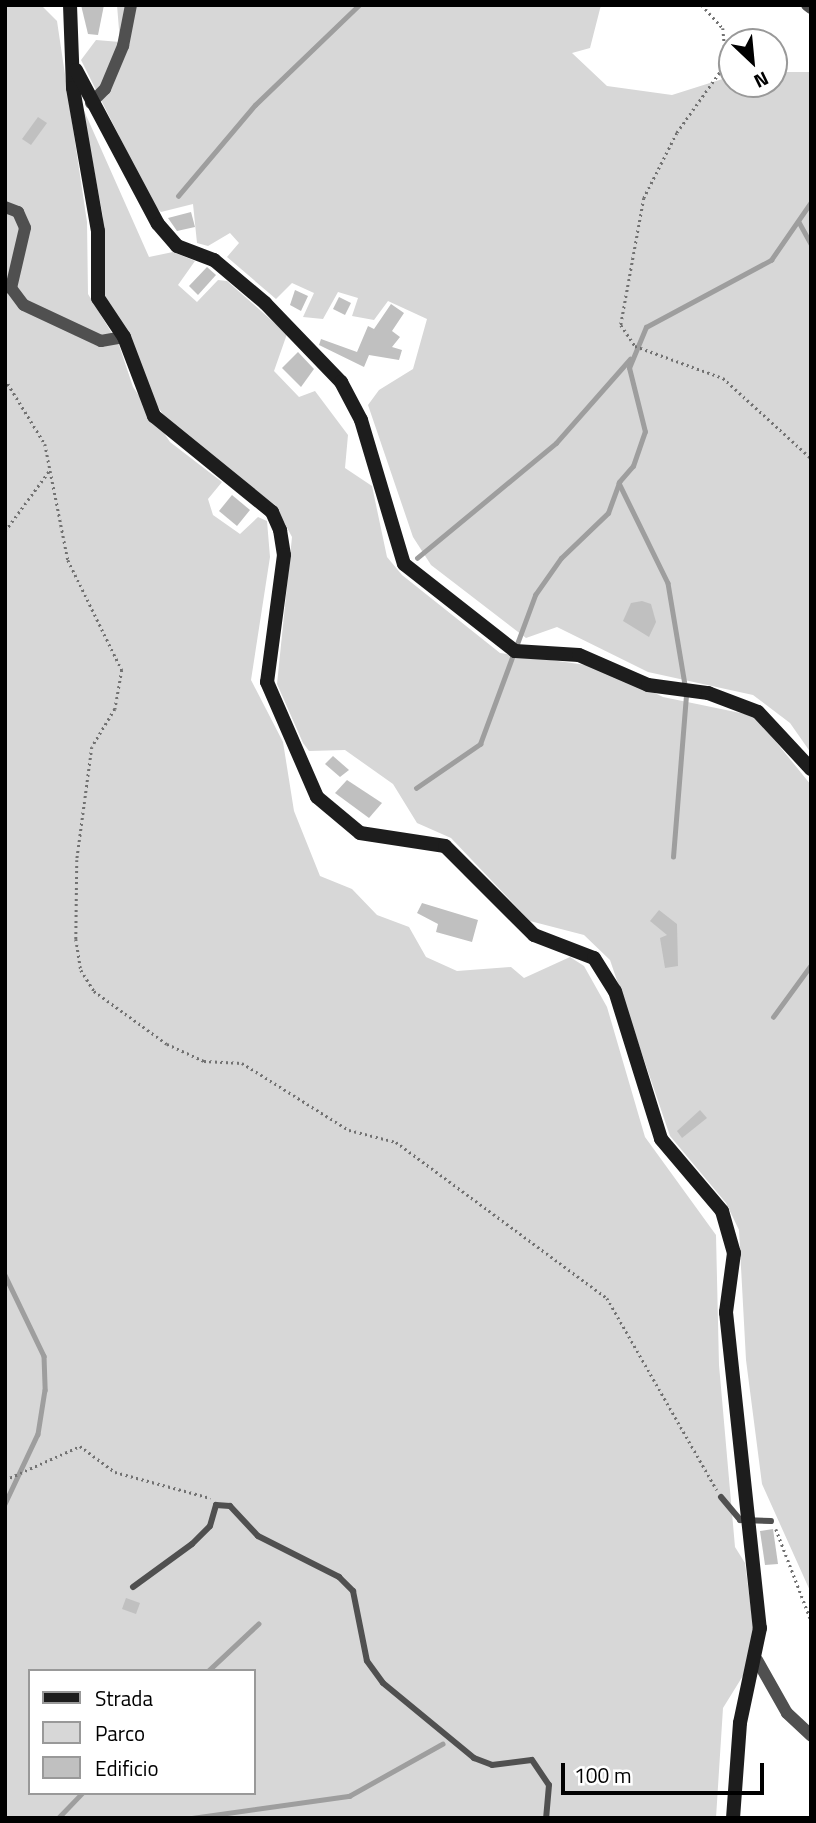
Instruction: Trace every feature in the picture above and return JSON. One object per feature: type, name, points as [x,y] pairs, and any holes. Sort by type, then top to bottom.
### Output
[{"type":"street","points":[[70,5],[72,59],[98,230],[98,298],[124,337],[154,416],[272,512],[280,530],[284,555],[267,682],[317,797],[360,833],[445,846],[534,935],[594,958],[615,991],[661,1139],[722,1211],[734,1253],[726,1312],[760,1628],[757,1660],[740,1723],[733,1818]]},
{"type":"street","points":[[91,103],[102,96],[123,46],[131,5]]},
{"type":"street","points":[[72,59],[91,103],[142,201],[177,246],[214,260],[341,382],[361,420],[404,564],[515,651],[579,655],[648,685],[708,693],[758,712],[811,769]]},
{"type":"street","points":[[5,206],[18,212],[25,228],[11,288],[24,305],[101,341],[124,337]]},
{"type":"street","points":[[757,1660],[788,1713],[811,1735]]},
{"type":"lane","points":[[721,1497],[747,1522],[771,1521]]},
{"type":"lane","points":[[133,1587],[192,1544],[220,1502],[258,1536],[339,1577],[353,1591],[367,1661],[383,1683],[474,1758],[492,1765],[532,1760],[549,1785],[546,1818]]},
{"type":"path","points":[[702,5],[723,28],[726,64],[677,133],[644,198],[621,325],[635,346],[723,378],[766,424],[811,458]]},
{"type":"path","points":[[5,379],[45,444],[68,561],[122,670],[115,709],[92,747],[77,860],[76,939],[81,971],[94,991],[167,1044],[204,1061],[243,1063],[349,1130],[396,1142],[607,1298],[721,1497]]},
{"type":"path","points":[[5,531],[49,471]]},
{"type":"path","points":[[5,1480],[80,1446],[115,1472],[220,1502]]},
{"type":"path","points":[[771,1521],[811,1620]]},
{"type":"green space","points":[[5,5],[41,5],[57,21],[87,222],[88,294],[119,345],[133,387],[170,442],[222,482],[208,499],[213,515],[240,534],[258,517],[267,521],[270,557],[251,680],[283,742],[294,811],[320,876],[352,889],[377,915],[409,927],[426,957],[457,971],[511,967],[524,978],[570,957],[584,966],[607,1007],[645,1137],[716,1235],[719,1365],[735,1547],[745,1563],[754,1633],[749,1666],[723,1708],[716,1818],[5,1818]]},
{"type":"green space","points":[[117,5],[601,5],[590,48],[572,53],[607,86],[672,95],[718,80],[718,98],[788,98],[788,72],[811,72],[811,753],[790,723],[753,695],[648,672],[557,627],[526,638],[431,565],[413,537],[368,405],[379,390],[413,369],[427,319],[388,301],[374,320],[352,316],[358,298],[338,292],[323,319],[303,317],[314,293],[292,283],[276,299],[227,257],[239,243],[230,233],[208,246],[197,243],[193,204],[161,212],[154,206],[81,60],[96,40],[120,42]]},
{"type":"green space","points":[[82,106],[149,257],[173,252],[195,261],[178,285],[197,302],[218,280],[227,281],[287,334],[274,371],[299,397],[315,391],[348,435],[345,468],[372,486],[387,557],[402,575],[500,653],[600,667],[663,697],[755,716],[811,785],[811,1593],[762,1484],[746,1360],[739,1230],[726,1203],[670,1136],[610,960],[584,935],[530,921],[451,838],[417,823],[393,784],[345,750],[309,751],[303,743],[277,684],[292,537],[275,505],[170,425],[154,401],[105,296],[103,217]]},
{"type":"building","points":[[81,5],[104,5],[98,35],[88,34]]},
{"type":"building","points":[[38,117],[47,123],[31,145],[22,139]]},
{"type":"building","points":[[191,212],[195,227],[177,231],[168,218]]},
{"type":"building","points":[[207,267],[216,275],[198,295],[189,286]]},
{"type":"building","points":[[295,290],[308,296],[301,311],[290,305]]},
{"type":"building","points":[[339,297],[351,303],[345,315],[333,309]]},
{"type":"building","points":[[391,304],[404,313],[392,331],[400,337],[392,347],[402,350],[399,360],[369,355],[364,367],[319,345],[321,339],[357,352],[368,326],[374,329]]},
{"type":"building","points":[[298,352],[314,369],[301,387],[282,368]]},
{"type":"building","points":[[232,495],[250,510],[237,526],[219,511]]},
{"type":"building","points":[[642,601],[651,604],[656,622],[649,637],[623,621],[631,603]]},
{"type":"building","points":[[333,756],[349,770],[340,777],[325,764]]},
{"type":"building","points":[[347,780],[382,803],[369,818],[335,793]]},
{"type":"building","points":[[422,903],[478,920],[472,942],[436,932],[438,924],[417,913]]},
{"type":"building","points":[[659,910],[677,924],[678,966],[665,968],[660,938],[667,935],[650,921]]},
{"type":"building","points":[[700,1110],[707,1118],[682,1138],[677,1131]]},
{"type":"building","points":[[773,1529],[778,1564],[765,1565],[760,1531]]},
{"type":"building","points":[[126,1598],[140,1603],[136,1614],[122,1609]]},
{"type":"waterway","points":[[178,196],[255,105],[359,5]]},
{"type":"waterway","points":[[416,788],[480,744],[535,595],[561,558],[608,513],[619,482],[633,466],[645,432],[629,368],[646,327],[771,260],[811,202]]},
{"type":"waterway","points":[[799,222],[811,244]]},
{"type":"waterway","points":[[417,558],[556,443],[630,359]]},
{"type":"waterway","points":[[619,483],[668,583],[685,685]]},
{"type":"waterway","points":[[673,857],[686,694]]},
{"type":"waterway","points":[[773,1017],[811,965]]},
{"type":"waterway","points":[[5,1275],[44,1356],[45,1390],[38,1434],[5,1504]]},
{"type":"waterway","points":[[210,1669],[258,1624]]},
{"type":"waterway","points":[[192,1818],[349,1796],[442,1744]]},
{"type":"waterway","points":[[58,1818],[80,1795]]}]
